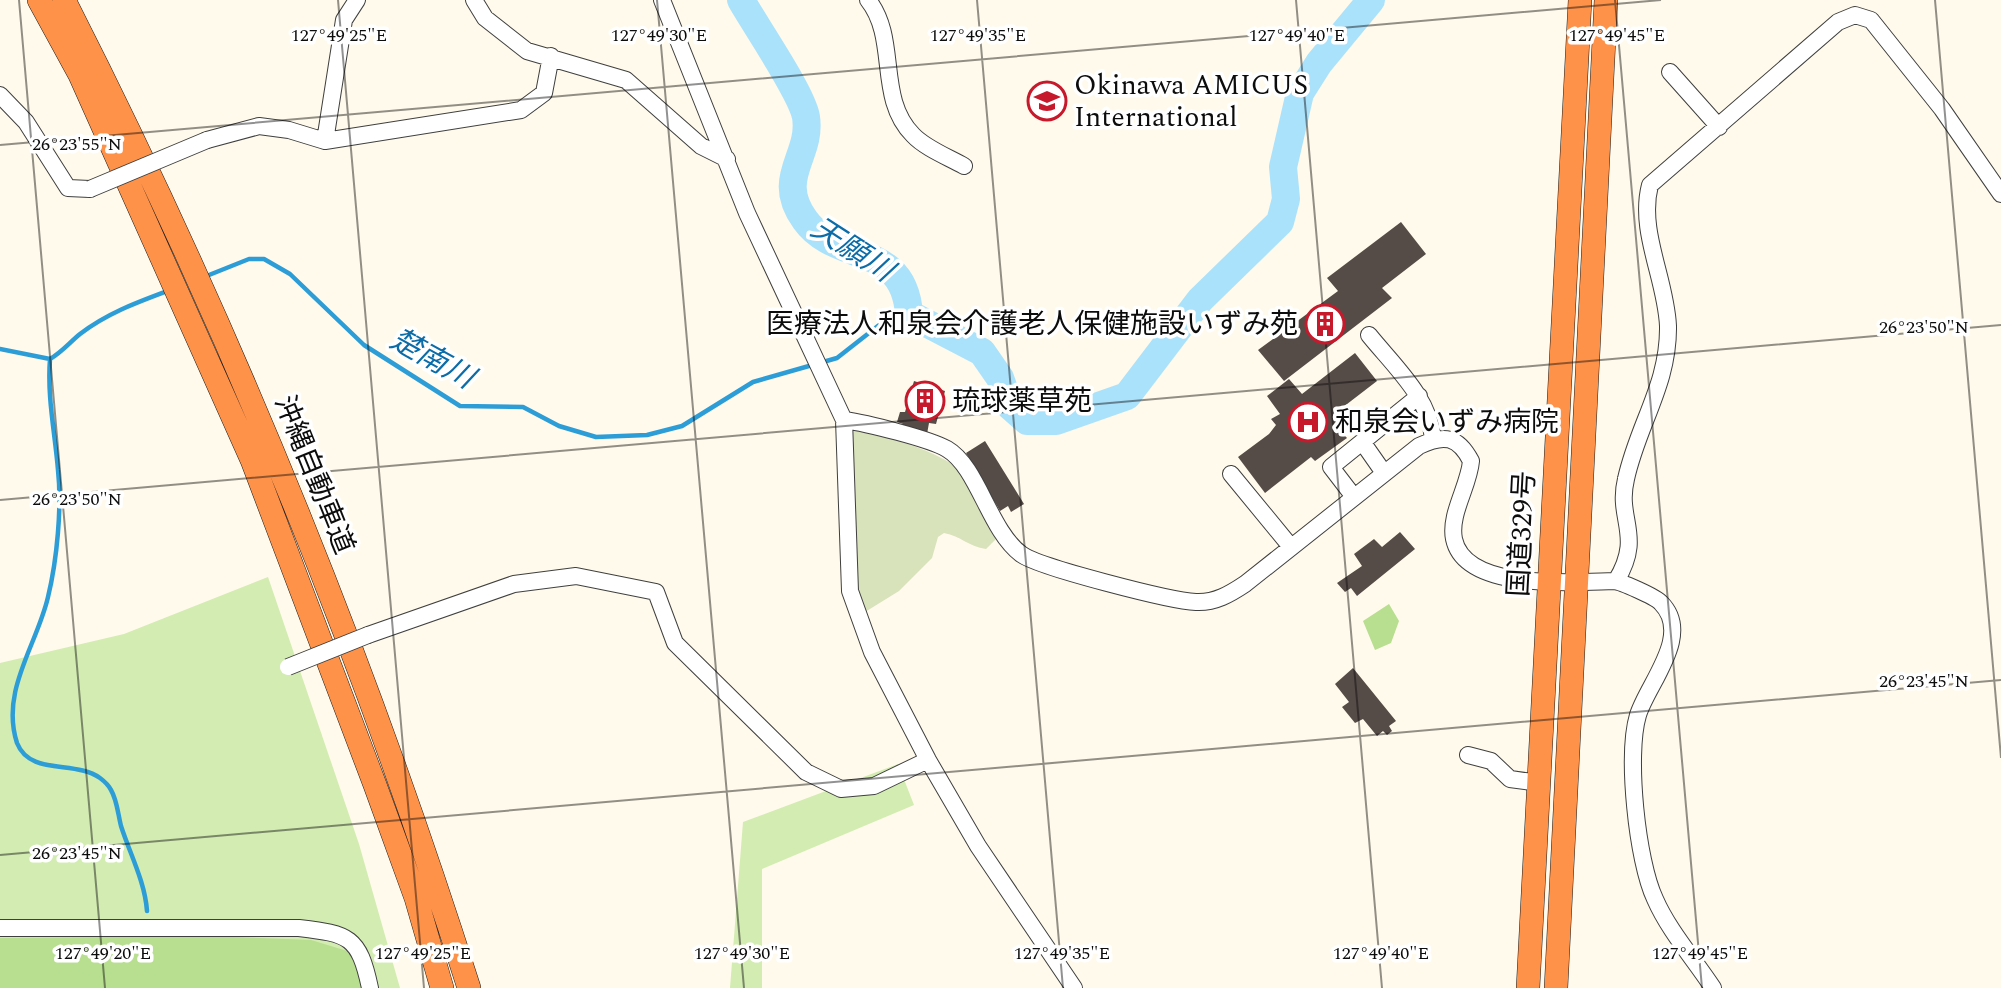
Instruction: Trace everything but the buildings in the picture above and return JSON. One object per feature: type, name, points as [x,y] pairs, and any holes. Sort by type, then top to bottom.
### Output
[{"type":"highway","name":"沖縄自動車道","points":[[39,0],[80,75],[155,246],[275,452],[400,783],[469,988]]},
{"type":"highway","name":"沖縄自動車道","points":[[64,0],[177,236],[252,460],[376,785],[416,898],[442,988]]},
{"type":"highway","name":"国道329号","points":[[1528,988],[1580,0]]},
{"type":"highway","name":"国道329号","points":[[1556,988],[1606,0]]},
{"type":"street","points":[[325,141],[344,19],[356,0]]},
{"type":"street","points":[[474,0],[485,19],[527,51],[551,55],[626,80],[701,146],[727,159]]},
{"type":"street","points":[[662,0],[747,213],[844,420],[850,591],[872,652],[928,760],[978,846],[1074,988]]},
{"type":"street","points":[[868,0],[880,15],[894,107],[913,136],[964,166]]},
{"type":"street","points":[[1616,581],[1628,561],[1630,546],[1625,481],[1667,366],[1665,295],[1648,226],[1646,198],[1650,185],[1838,22],[1855,15],[1871,20],[1942,109],[2001,194]]},
{"type":"street","points":[[0,95],[26,122],[68,188],[90,189],[206,140],[258,126],[289,130],[325,141],[521,110],[544,93],[551,55]]},
{"type":"street","points":[[1670,72],[1719,127]]},
{"type":"street","points":[[1369,335],[1419,396],[1432,420],[1433,439]]},
{"type":"street","points":[[1351,493],[1331,467],[1419,396]]},
{"type":"street","points":[[844,420],[861,422],[948,450],[964,465],[1004,537],[1022,555],[1060,569],[1198,603],[1224,598],[1291,547],[1351,493],[1419,446],[1433,439],[1450,439],[1463,446],[1471,461],[1456,515],[1454,539],[1468,559],[1494,575],[1549,582],[1616,581],[1654,597],[1663,604],[1670,618],[1669,652],[1638,716],[1633,779],[1640,844],[1654,897],[1713,988]]},
{"type":"street","points":[[1382,470],[1419,436],[1432,420]]},
{"type":"street","points":[[1363,443],[1382,470]]},
{"type":"street","points":[[1231,474],[1291,547]]},
{"type":"street","points":[[288,667],[436,608],[514,584],[576,576],[656,592],[675,643],[806,772],[841,789],[874,786],[928,760]]},
{"type":"street","points":[[1468,755],[1491,761],[1510,779],[1539,783]]},
{"type":"street","points":[[0,928],[299,928],[337,933],[354,944],[364,961],[370,988]]},
{"type":"green space","points":[[854,429],[910,445],[952,464],[965,478],[996,539],[986,549],[944,533],[938,537],[932,558],[899,591],[865,612],[857,589],[848,437]]},
{"type":"green space","points":[[268,577],[359,844],[400,988],[0,988],[0,663],[124,634]]},
{"type":"green space","points":[[1389,604],[1399,621],[1391,643],[1375,650],[1363,621]]},
{"type":"green space","points":[[898,764],[914,805],[762,869],[762,988],[730,988],[743,822]]},
{"type":"green space","points":[[210,936],[311,940],[354,953],[362,975],[361,988],[0,988],[0,938]]},
{"type":"waterway","name":"天願川","points":[[741,0],[803,106],[806,131],[793,179],[793,191],[796,205],[805,220],[818,234],[867,256],[895,275],[904,291],[909,314],[982,352],[1000,378],[1010,406],[1027,421],[1056,421],[1127,396],[1200,300],[1280,222],[1286,199],[1283,167],[1300,93],[1319,63],[1371,0]]},
{"type":"waterway","name":"楚南川","points":[[204,277],[249,259],[264,259],[290,274],[364,345],[460,406],[523,407],[559,426],[596,437],[647,435],[682,426],[753,382],[837,358],[883,322],[909,314]]},
{"type":"waterway","name":"楚南川","points":[[0,349],[50,359],[101,320],[170,290]]},
{"type":"waterway","points":[[50,359],[50,401],[59,485],[56,550],[43,615],[16,687],[13,724],[17,743],[23,753],[32,760],[90,773],[109,787],[115,798],[121,826],[140,879],[147,911]]},
{"type":"place","name":"Okinawa AMICUS International","points":[[1047,101]]},
{"type":"place","name":"医療法人和泉会介護老人保健施設いずみ苑","points":[[1325,324]]},
{"type":"place","name":"琉球薬草苑","points":[[925,401]]},
{"type":"place","name":"和泉会いずみ病院","points":[[1308,422]]}]
